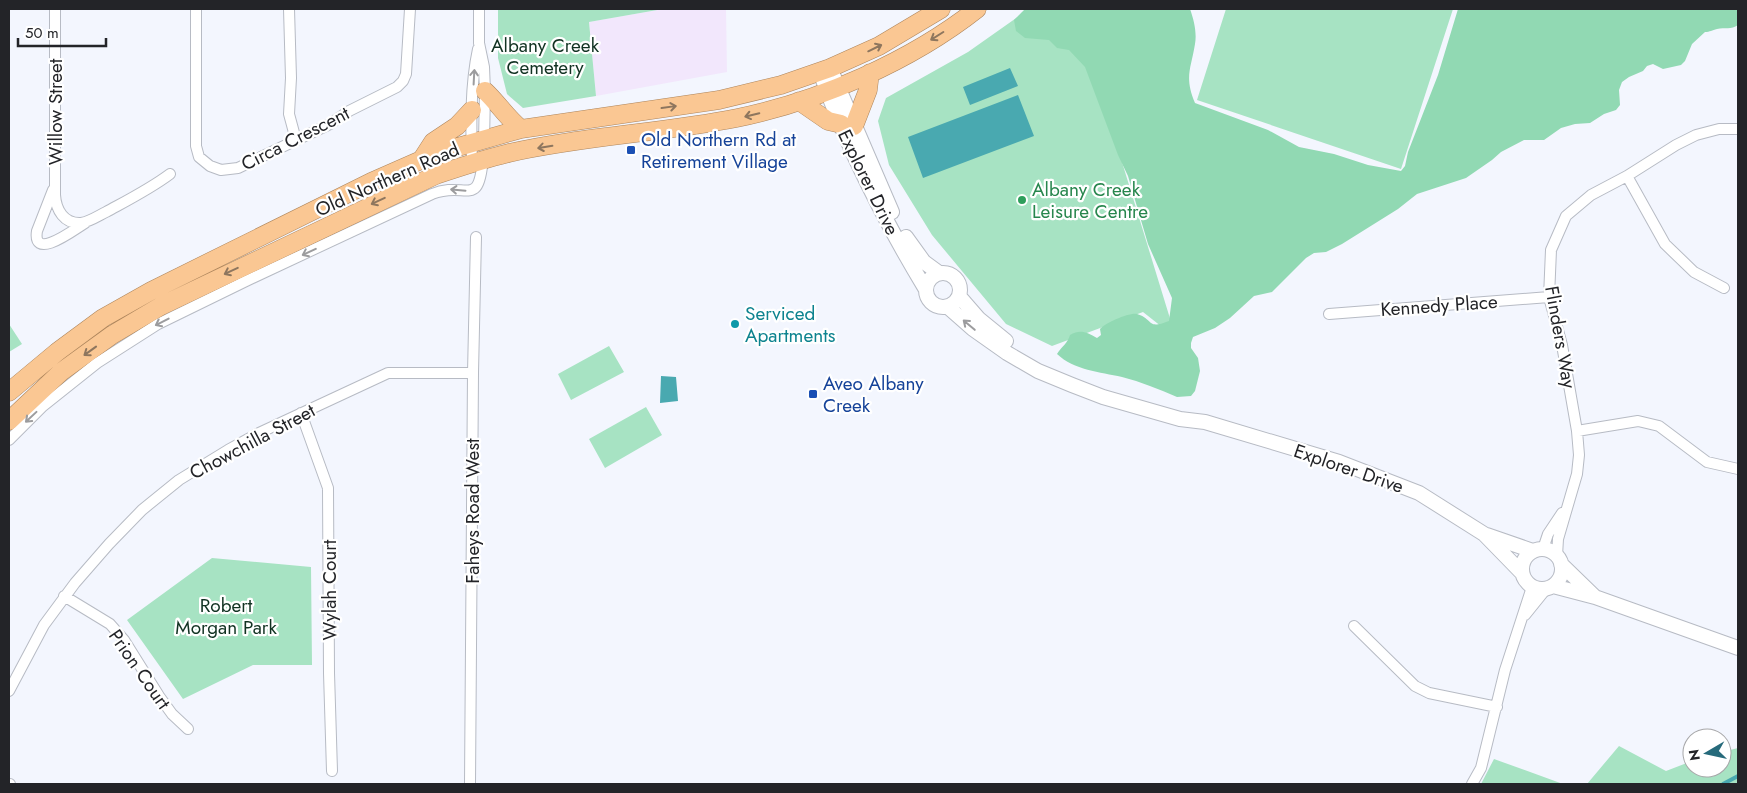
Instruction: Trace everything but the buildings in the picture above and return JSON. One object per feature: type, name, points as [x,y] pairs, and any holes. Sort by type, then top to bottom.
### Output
[{"type":"highway","name":"Old Northern Road","points":[[9,392],[57,352],[103,318],[151,291],[422,159],[478,140],[521,129],[719,100],[768,89],[825,70],[880,46],[942,9]]},
{"type":"highway","name":"Old Northern Road","points":[[9,421],[61,372],[112,335],[161,306],[436,175],[517,151],[738,118],[799,102],[870,73],[926,43],[977,9]]},
{"type":"highway","points":[[799,102],[828,121],[847,125],[868,90],[870,73]]},
{"type":"highway","points":[[485,91],[497,102],[508,118],[521,129]]},
{"type":"highway","points":[[422,159],[433,142],[457,126],[472,110]]},
{"type":"street","name":"Willow Street","points":[[55,9],[56,205],[63,217],[74,222],[88,221]]},
{"type":"street","name":"Circa Crescent","points":[[196,9],[195,141],[199,157],[205,163],[217,169],[235,168],[296,140],[330,124],[349,111],[402,83],[406,74],[410,9]]},
{"type":"street","points":[[289,9],[291,78],[289,114],[296,140]]},
{"type":"street","points":[[478,140],[472,110],[474,67],[479,43],[479,9]]},
{"type":"street","points":[[477,162],[485,91],[484,67],[479,43]]},
{"type":"street","name":"Explorer Drive","points":[[825,70],[877,204],[925,288]]},
{"type":"street","name":"Explorer Drive","points":[[847,125],[904,234],[924,262],[939,273]]},
{"type":"street","name":"Flinders Way","points":[[1559,560],[1558,539],[1566,506],[1577,474],[1579,455],[1577,431],[1562,345],[1550,297],[1551,250],[1566,216],[1591,195],[1628,176],[1676,145],[1696,135],[1719,129],[1738,129]]},
{"type":"street","name":"Old Northern Road","points":[[9,440],[43,406],[98,363],[158,324],[432,194],[447,190],[474,190],[480,182],[477,162]]},
{"type":"street","name":"Willow Street","points":[[55,186],[37,229],[37,240],[42,244],[50,244],[146,190],[170,174]]},
{"type":"street","points":[[1628,176],[1665,244],[1694,272],[1724,288]]},
{"type":"street","name":"Faheys Road West","points":[[470,784],[473,373],[476,237]]},
{"type":"street","points":[[939,273],[949,274],[957,281],[960,288],[956,301],[948,307],[933,305],[926,296],[925,288],[930,279],[939,273]]},
{"type":"street","name":"Explorer Drive","points":[[959,296],[979,319],[998,335],[1038,361],[1105,388],[1181,411],[1205,422],[1339,462],[1400,484],[1439,504],[1484,534],[1522,573]]},
{"type":"street","name":"Kennedy Place","points":[[1329,314],[1550,297]]},
{"type":"street","name":"Explorer Drive","points":[[948,307],[973,329],[1007,353],[1038,371],[1104,397],[1180,419],[1205,422]]},
{"type":"street","name":"Chowchilla Street","points":[[9,691],[44,625],[64,596],[109,544],[142,510],[179,480],[228,450],[301,413],[388,373],[473,373]]},
{"type":"street","name":"Wylah Court","points":[[301,413],[328,488],[329,673],[332,771]]},
{"type":"street","points":[[1577,431],[1638,421],[1659,426],[1707,462],[1738,469]]},
{"type":"street","name":"Flinders Way","points":[[1538,550],[1566,506]]},
{"type":"street","name":"Explorer Drive","points":[[1484,534],[1538,550]]},
{"type":"street","points":[[1595,596],[1548,550],[1538,550],[1524,560],[1522,573],[1532,587],[1549,587],[1595,596],[1738,648]]},
{"type":"street","points":[[1522,620],[1549,587],[1560,577],[1559,560]]},
{"type":"street","points":[[1472,784],[1481,768],[1505,670],[1532,587]]},
{"type":"street","name":"Prion Court","points":[[64,596],[110,624],[124,640],[172,714],[188,729]]},
{"type":"street","points":[[1354,626],[1415,686],[1429,693],[1497,707]]},
{"type":"shaded area","points":[[663,9],[726,9],[727,72],[596,96],[589,22]]},
{"type":"green space","name":"Albany Creek Cemetery","points":[[498,9],[663,9],[589,22],[596,96],[523,108],[507,94],[498,58]]},
{"type":"green space","points":[[1025,9],[1190,9],[1196,35],[1189,79],[1195,103],[1268,130],[1299,147],[1334,154],[1368,165],[1401,171],[1405,166],[1408,152],[1438,75],[1458,9],[1738,9],[1738,25],[1705,32],[1692,44],[1685,61],[1681,65],[1663,69],[1653,64],[1629,77],[1622,82],[1619,90],[1620,105],[1616,110],[1604,114],[1590,123],[1575,124],[1561,128],[1544,140],[1524,140],[1501,152],[1466,178],[1417,194],[1398,209],[1342,244],[1326,252],[1314,253],[1306,258],[1272,292],[1254,296],[1230,318],[1215,328],[1193,337],[1191,348],[1198,358],[1200,371],[1195,391],[1191,396],[1177,397],[1136,381],[1079,367],[1057,354],[1070,335],[1084,332],[1097,338],[1101,335],[1100,329],[1118,318],[1137,314],[1153,324],[1169,321],[1172,298],[1148,244],[1128,176],[1118,155],[1085,67],[1069,50],[1057,48],[1049,40],[1025,38],[1016,31],[1014,20]]},
{"type":"green space","name":"Albany Creek Leisure Centre","points":[[1029,9],[1075,9],[1176,338],[1143,312],[1052,346],[1006,324],[932,235],[889,165],[878,121],[886,98],[968,52]]},
{"type":"green space","points":[[1226,9],[1453,9],[1401,169],[1197,100]]},
{"type":"green space","points":[[9,324],[22,344],[9,352]]},
{"type":"green space","points":[[609,346],[624,372],[571,400],[558,374]]},
{"type":"green space","points":[[646,407],[662,435],[605,468],[589,439]]},
{"type":"green space","name":"Robert Morgan Park","points":[[212,558],[311,567],[312,665],[253,665],[183,699],[127,620]]},
{"type":"green space","points":[[1619,746],[1666,771],[1682,765],[1682,778],[1732,778],[1732,750],[1738,748],[1738,784],[1587,784]]},
{"type":"green space","points":[[1494,759],[1563,784],[1481,784]]},
{"type":"water","points":[[1010,68],[1018,86],[970,105],[963,87]]},
{"type":"water","points":[[1018,95],[1034,136],[923,178],[908,137]]},
{"type":"water","points":[[661,376],[676,377],[678,401],[660,403]]},
{"type":"waterway","points":[[1723,784],[1738,776]]},
{"type":"place","name":"Old Northern Rd at Retirement Village","points":[[631,150]]},
{"type":"place","name":"Albany Creek Leisure Centre","points":[[1022,200]]},
{"type":"place","name":"Serviced Apartments","points":[[735,324]]},
{"type":"place","name":"Aveo Albany Creek","points":[[813,394]]}]
